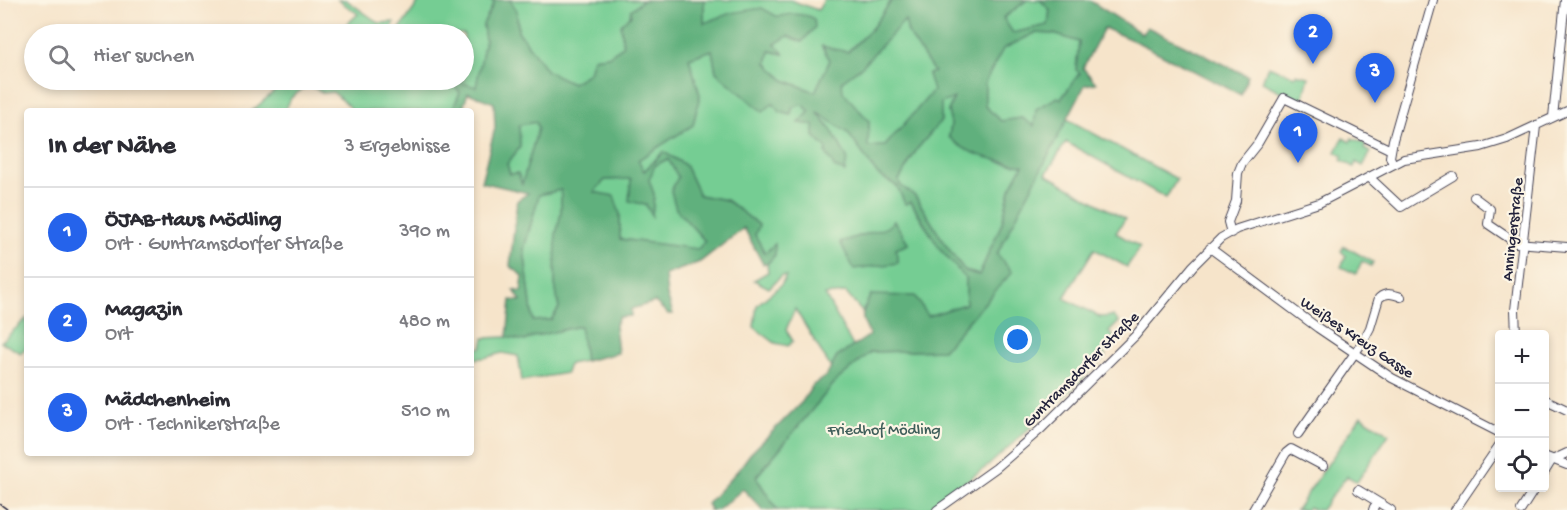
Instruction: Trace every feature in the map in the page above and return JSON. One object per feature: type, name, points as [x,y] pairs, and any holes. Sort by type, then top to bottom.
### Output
[{"type":"street","points":[[1393,164],[1391,150],[1433,0]]},
{"type":"street","points":[[1554,117],[1565,0]]},
{"type":"street","points":[[1231,233],[1228,222],[1236,201],[1238,173],[1242,163],[1284,98],[1391,150]]},
{"type":"street","name":"Guntramsdorfer Straße","points":[[937,510],[996,468],[1041,429],[1135,336],[1210,248],[1231,233],[1318,203],[1404,159],[1481,147],[1507,139],[1567,111]]},
{"type":"street","name":"Anningerstraße","points":[[1516,330],[1515,310],[1536,126]]},
{"type":"street","points":[[1369,177],[1401,207],[1453,176]]},
{"type":"street","points":[[1474,197],[1490,209],[1488,224],[1516,243],[1567,247]]},
{"type":"street","name":"Weißes Kreuz Gasse","points":[[1210,248],[1355,354],[1412,389],[1495,430]]},
{"type":"street","points":[[1298,434],[1355,354],[1370,328],[1379,298],[1386,294],[1401,297]]},
{"type":"street","points":[[1549,401],[1567,410]]},
{"type":"street","points":[[1253,510],[1286,453],[1291,449],[1323,466]]},
{"type":"street","points":[[1455,510],[1495,451]]},
{"type":"street","points":[[1549,458],[1567,453]]},
{"type":"street","points":[[1549,458],[1567,465]]},
{"type":"street","points":[[1358,490],[1391,510]]},
{"type":"street","points":[[1521,510],[1532,492]]},
{"type":"green space","points":[[338,0],[346,0],[379,23],[394,22],[393,24],[347,24],[358,14]]},
{"type":"green space","points":[[420,0],[492,0],[494,3],[483,25],[485,40],[476,88],[474,87],[474,24],[403,24]]},
{"type":"green space","points":[[492,0],[510,0],[517,11],[518,31],[547,71],[572,83],[589,73],[593,58],[608,56],[623,46],[621,24],[631,15],[631,10],[643,0],[704,0],[704,23],[731,13],[762,8],[778,17],[796,14],[806,16],[814,19],[815,27],[802,42],[788,36],[775,44],[784,54],[770,51],[767,63],[784,80],[815,92],[830,60],[822,46],[848,52],[873,27],[892,0],[1027,0],[1003,18],[1013,33],[1048,25],[1050,10],[1040,0],[1089,0],[1142,34],[1147,27],[1248,76],[1241,95],[1139,43],[1104,28],[1083,68],[1096,83],[1085,85],[997,254],[1012,272],[943,350],[871,352],[836,381],[756,477],[777,510],[763,510],[743,489],[718,510],[709,510],[707,504],[750,454],[802,402],[813,385],[826,376],[837,357],[870,335],[863,315],[871,295],[915,296],[928,316],[966,304],[966,279],[940,249],[911,202],[905,204],[897,186],[878,175],[848,133],[817,112],[832,131],[847,158],[845,172],[835,168],[826,153],[827,149],[814,136],[814,125],[799,123],[810,111],[802,104],[792,108],[791,115],[780,112],[773,103],[763,112],[716,72],[712,50],[689,58],[700,95],[693,125],[638,160],[644,171],[664,152],[685,165],[699,195],[726,200],[759,225],[755,235],[765,253],[775,244],[775,255],[767,264],[763,264],[744,228],[700,262],[665,275],[667,295],[673,314],[668,314],[655,302],[631,309],[631,316],[619,317],[615,325],[618,353],[585,361],[580,326],[532,337],[525,341],[507,337],[511,300],[521,301],[514,290],[521,292],[523,276],[510,266],[517,201],[528,193],[481,182],[495,128],[494,103],[468,93],[463,108],[453,108],[460,92],[458,90],[474,90],[474,86],[476,87],[485,40],[483,25],[494,3]],"holes":[[[905,20],[908,33],[934,72],[928,74],[933,91],[885,146],[868,147],[869,121],[843,92],[842,81],[862,66]],[[1035,33],[1054,34],[1079,42],[1076,70],[1080,73],[1061,99],[1058,97],[1036,109],[1034,126],[1022,118],[1001,121],[985,106],[985,82],[1003,49]],[[954,98],[948,111],[951,124],[949,137],[965,149],[984,157],[1023,165],[1010,189],[1002,223],[979,275],[965,271],[915,196],[900,185],[899,180],[917,149],[941,121],[941,103]],[[536,122],[538,128],[522,184],[518,173],[510,174],[507,164],[520,147],[519,125]],[[668,159],[678,177],[671,191],[676,209],[705,241],[698,249],[620,239],[620,214],[614,196],[594,192],[605,180],[631,179],[629,201],[646,205],[652,216],[654,194],[649,180],[655,165]],[[561,190],[561,214],[556,234],[555,284],[559,308],[551,320],[533,321],[524,249],[539,195]]]},
{"type":"green space","points":[[510,0],[643,0],[631,10],[623,46],[608,56],[593,58],[590,73],[572,83],[547,71],[518,31],[517,11]]},
{"type":"green space","points":[[704,0],[790,0],[818,10],[824,0],[892,0],[873,27],[847,52],[822,47],[830,60],[815,92],[784,80],[767,64],[770,51],[783,54],[774,44],[788,35],[802,42],[779,17],[704,23]]},
{"type":"green space","points":[[1027,0],[1040,0],[1050,9],[1048,25],[1013,33],[1003,19]]},
{"type":"green space","points":[[905,19],[908,33],[935,73],[928,74],[934,91],[885,146],[867,147],[869,121],[842,92],[842,81],[862,66]]},
{"type":"green space","points":[[1035,33],[1054,34],[1079,42],[1076,69],[1080,72],[1061,99],[1034,127],[1022,118],[1001,121],[985,106],[985,82],[1003,49]]},
{"type":"green space","points":[[712,50],[716,72],[734,84],[791,115],[792,108],[802,104],[810,112],[800,123],[815,125],[814,136],[844,172],[847,158],[832,131],[816,110],[848,133],[878,175],[897,186],[905,203],[911,202],[940,249],[966,279],[966,304],[928,316],[871,295],[862,312],[846,293],[825,295],[853,346],[837,357],[831,368],[795,309],[786,330],[793,341],[788,346],[775,343],[754,327],[757,305],[781,285],[786,276],[781,276],[769,288],[754,280],[768,272],[767,264],[775,255],[774,245],[765,253],[755,235],[759,225],[726,200],[699,195],[685,165],[663,152],[644,171],[638,159],[693,125],[700,95],[689,58]],"holes":[[[894,222],[908,244],[896,248],[840,242],[886,228]]]},
{"type":"green space","points":[[1268,66],[1295,76],[1296,74],[1309,77],[1302,103],[1262,82]]},
{"type":"green space","points":[[276,90],[301,90],[291,98],[286,108],[255,108]]},
{"type":"green space","points":[[318,90],[458,90],[460,92],[453,108],[351,108],[333,92],[324,93]]},
{"type":"green space","points":[[954,97],[948,111],[951,124],[949,137],[1000,162],[1023,165],[1010,189],[1002,223],[979,275],[965,271],[915,196],[900,185],[899,180],[917,149],[941,121],[940,103]]},
{"type":"green space","name":"Friedhof Mödling","points":[[1067,119],[1177,179],[1166,198],[1066,142],[1046,174],[1125,219],[1116,233],[1140,247],[1127,267],[1094,249],[1064,298],[1100,317],[1113,316],[1119,322],[1109,332],[1113,336],[1112,344],[1103,353],[1106,356],[989,465],[926,510],[777,510],[756,477],[836,381],[871,352],[943,350],[1012,272],[997,254]]},
{"type":"green space","points":[[536,122],[538,128],[522,185],[510,175],[507,164],[520,147],[519,125]]},
{"type":"green space","points":[[1343,138],[1350,142],[1352,138],[1366,144],[1364,149],[1371,152],[1363,166],[1356,162],[1354,167],[1341,160],[1343,156],[1336,152]]},
{"type":"green space","points":[[668,159],[679,177],[676,209],[705,241],[698,250],[620,239],[620,214],[593,192],[605,180],[631,179],[652,215],[654,194],[648,180],[655,165]]},
{"type":"green space","points":[[561,190],[561,214],[556,235],[555,284],[559,308],[551,320],[533,321],[524,249],[539,194]]},
{"type":"green space","points":[[894,221],[909,244],[896,249],[898,263],[854,269],[840,242],[886,228]]},
{"type":"green space","points":[[1344,246],[1373,262],[1371,266],[1362,261],[1356,274],[1341,267],[1346,256],[1341,251]]},
{"type":"green space","points":[[24,321],[24,350],[21,353],[1,342]]},
{"type":"green space","points":[[580,325],[585,361],[569,364],[566,373],[522,381],[518,356],[502,353],[474,359],[474,349],[482,347],[484,338],[507,337],[525,341],[532,337]]},
{"type":"green space","points":[[1361,416],[1389,434],[1357,482],[1347,476],[1321,510],[1309,507],[1306,510],[1296,510]]},
{"type":"railway","points":[[0,504],[8,510]]},
{"type":"place","name":"Magazin","points":[[1313,64]]},
{"type":"place","name":"Mädchenheim","points":[[1375,103]]},
{"type":"place","name":"ÖJAB-Haus Mödling","points":[[1298,163]]}]
